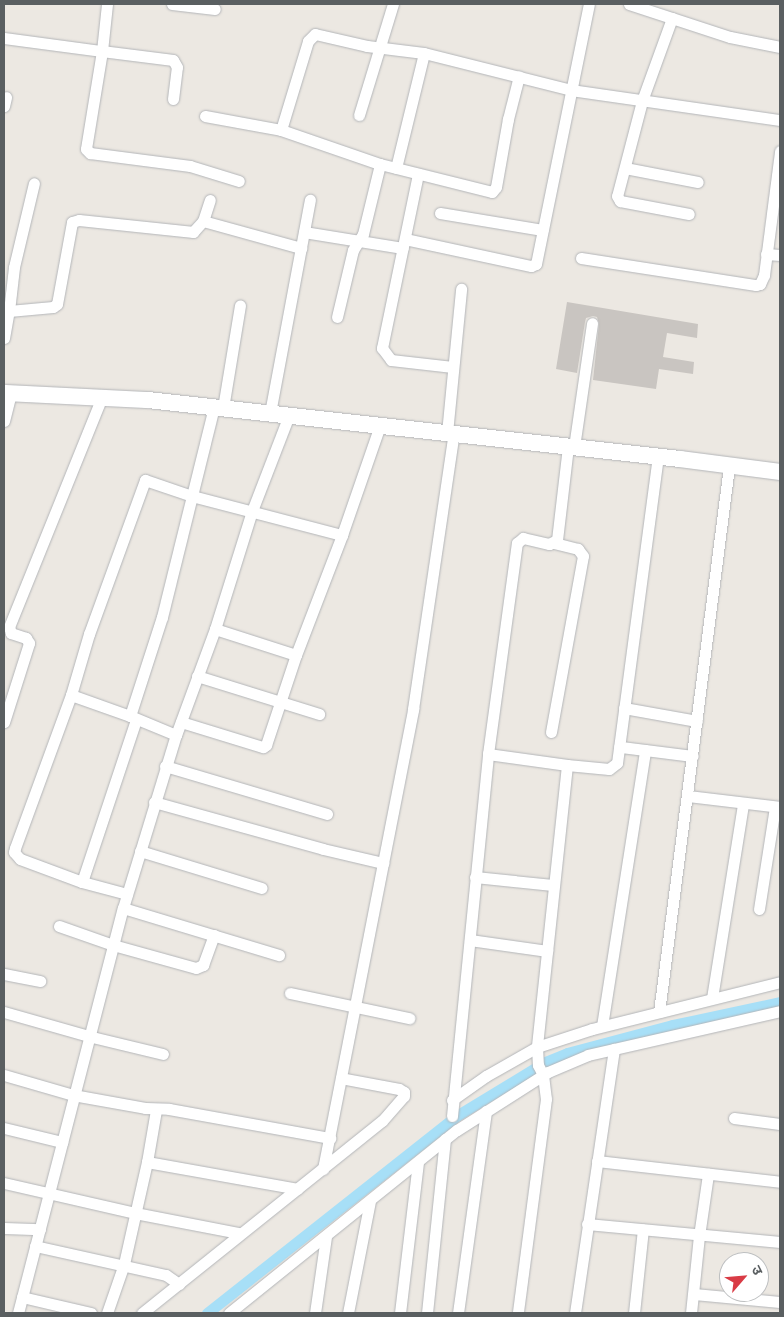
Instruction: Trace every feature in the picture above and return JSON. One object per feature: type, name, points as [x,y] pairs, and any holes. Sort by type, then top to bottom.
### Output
[{"type":"main road","points":[[8,393],[102,397],[218,407],[658,456],[780,472]]},
{"type":"street","points":[[107,4],[102,52],[85,147],[88,152],[190,166],[239,181]]},
{"type":"street","points":[[172,4],[215,9]]},
{"type":"street","points":[[360,115],[393,4]]},
{"type":"street","points":[[304,232],[358,242],[404,243],[531,266],[538,261],[589,4]]},
{"type":"street","points":[[629,4],[730,37],[780,47]]},
{"type":"street","points":[[672,18],[642,101],[617,193],[620,201],[689,214]]},
{"type":"street","points":[[281,130],[309,38],[315,34],[367,46],[424,53],[571,90],[780,120]]},
{"type":"street","points":[[4,38],[173,60],[177,67],[173,100]]},
{"type":"street","points":[[396,168],[424,53]]},
{"type":"street","points":[[205,116],[281,130],[380,164],[494,191],[519,76]]},
{"type":"street","points":[[581,258],[756,285],[762,280],[780,151]]},
{"type":"street","points":[[337,317],[352,250],[362,234],[380,164]]},
{"type":"street","points":[[625,168],[698,182]]},
{"type":"street","points":[[418,174],[382,344],[384,353],[391,360],[453,367]]},
{"type":"street","points":[[4,338],[14,267],[34,183]]},
{"type":"street","points":[[9,311],[56,306],[70,224],[75,220],[188,233],[196,230],[204,221],[210,200]]},
{"type":"street","points":[[270,413],[310,200]]},
{"type":"street","points":[[440,213],[543,230]]},
{"type":"street","points":[[204,221],[301,248]]},
{"type":"street","points":[[766,254],[780,255]]},
{"type":"street","points":[[323,1169],[412,709],[450,433],[453,367],[461,289]]},
{"type":"street","points":[[82,882],[162,618],[192,496],[218,407],[240,305]]},
{"type":"street","points":[[554,543],[560,530],[571,447],[592,323]]},
{"type":"street","points":[[4,421],[8,393]]},
{"type":"street","points":[[4,722],[29,643],[26,638],[11,632],[9,627],[102,397]]},
{"type":"street","points":[[18,1313],[122,908],[165,766],[215,629],[252,511],[289,415]]},
{"type":"street","points":[[182,722],[264,747],[342,535],[380,425]]},
{"type":"street","points":[[488,754],[567,766],[613,768],[617,763],[658,456]]},
{"type":"street","points":[[659,1012],[729,466]]},
{"type":"street","points":[[127,894],[82,882],[20,859],[14,852],[71,695],[89,634],[144,481],[147,480],[192,496],[342,535]]},
{"type":"street","points":[[455,1124],[452,1100],[488,754],[518,543],[526,538],[578,549],[583,556],[551,732]]},
{"type":"street","points":[[215,629],[296,656]]},
{"type":"street","points":[[197,676],[319,714]]},
{"type":"street","points":[[71,695],[176,735]]},
{"type":"street","points":[[624,708],[697,721]]},
{"type":"street","points":[[619,747],[693,756]]},
{"type":"street","points":[[602,1026],[645,750]]},
{"type":"street","points":[[165,766],[326,814]]},
{"type":"street","points":[[518,1313],[546,1099],[543,1075],[538,1065],[537,1046],[567,766]]},
{"type":"street","points":[[688,796],[778,807],[758,909]]},
{"type":"street","points":[[154,802],[324,849],[383,862]]},
{"type":"street","points":[[712,998],[742,804]]},
{"type":"street","points":[[140,851],[262,888]]},
{"type":"street","points":[[475,876],[554,886]]},
{"type":"street","points":[[122,908],[279,955]]},
{"type":"street","points":[[59,926],[113,945],[199,968],[203,964],[214,935]]},
{"type":"street","points":[[470,940],[547,951]]},
{"type":"street","points":[[4,974],[40,981]]},
{"type":"street","points":[[452,1100],[486,1076],[537,1046],[602,1026],[780,982]]},
{"type":"street","points":[[290,994],[409,1018]]},
{"type":"street","points":[[229,1313],[418,1163],[445,1139],[455,1124],[486,1111],[543,1075],[588,1055],[780,1011]]},
{"type":"street","points":[[4,1012],[88,1036],[163,1054]]},
{"type":"street","points":[[575,1313],[614,1049]]},
{"type":"street","points":[[4,1075],[73,1095],[156,1110],[169,1108],[330,1138]]},
{"type":"street","points":[[142,1313],[382,1121],[404,1096],[404,1092],[399,1089],[341,1078]]},
{"type":"street","points":[[108,1313],[124,1264],[147,1162],[156,1110]]},
{"type":"street","points":[[458,1313],[486,1111]]},
{"type":"street","points":[[734,1118],[780,1124]]},
{"type":"street","points":[[4,1128],[62,1142]]},
{"type":"street","points":[[427,1313],[445,1139]]},
{"type":"street","points":[[597,1161],[780,1182]]},
{"type":"street","points":[[147,1162],[298,1189]]},
{"type":"street","points":[[400,1313],[418,1163]]},
{"type":"street","points":[[691,1313],[708,1174]]},
{"type":"street","points":[[4,1183],[135,1214],[240,1233]]},
{"type":"street","points":[[348,1313],[370,1202]]},
{"type":"street","points":[[587,1224],[699,1236],[780,1242]]},
{"type":"street","points":[[4,1228],[40,1229]]},
{"type":"street","points":[[634,1313],[643,1229]]},
{"type":"street","points":[[315,1313],[326,1237]]},
{"type":"street","points":[[35,1246],[124,1264],[166,1275],[179,1284]]},
{"type":"street","points":[[694,1294],[780,1302]]},
{"type":"street","points":[[22,1297],[91,1313]]},
{"type":"building","points":[[567,302],[698,324],[697,338],[667,333],[663,357],[694,362],[693,374],[659,369],[656,389],[593,380],[599,324],[597,317],[593,316],[586,318],[577,373],[556,369]]},
{"type":"waterway","points":[[207,1313],[458,1115],[545,1062],[567,1053],[673,1025],[780,1002]]}]
